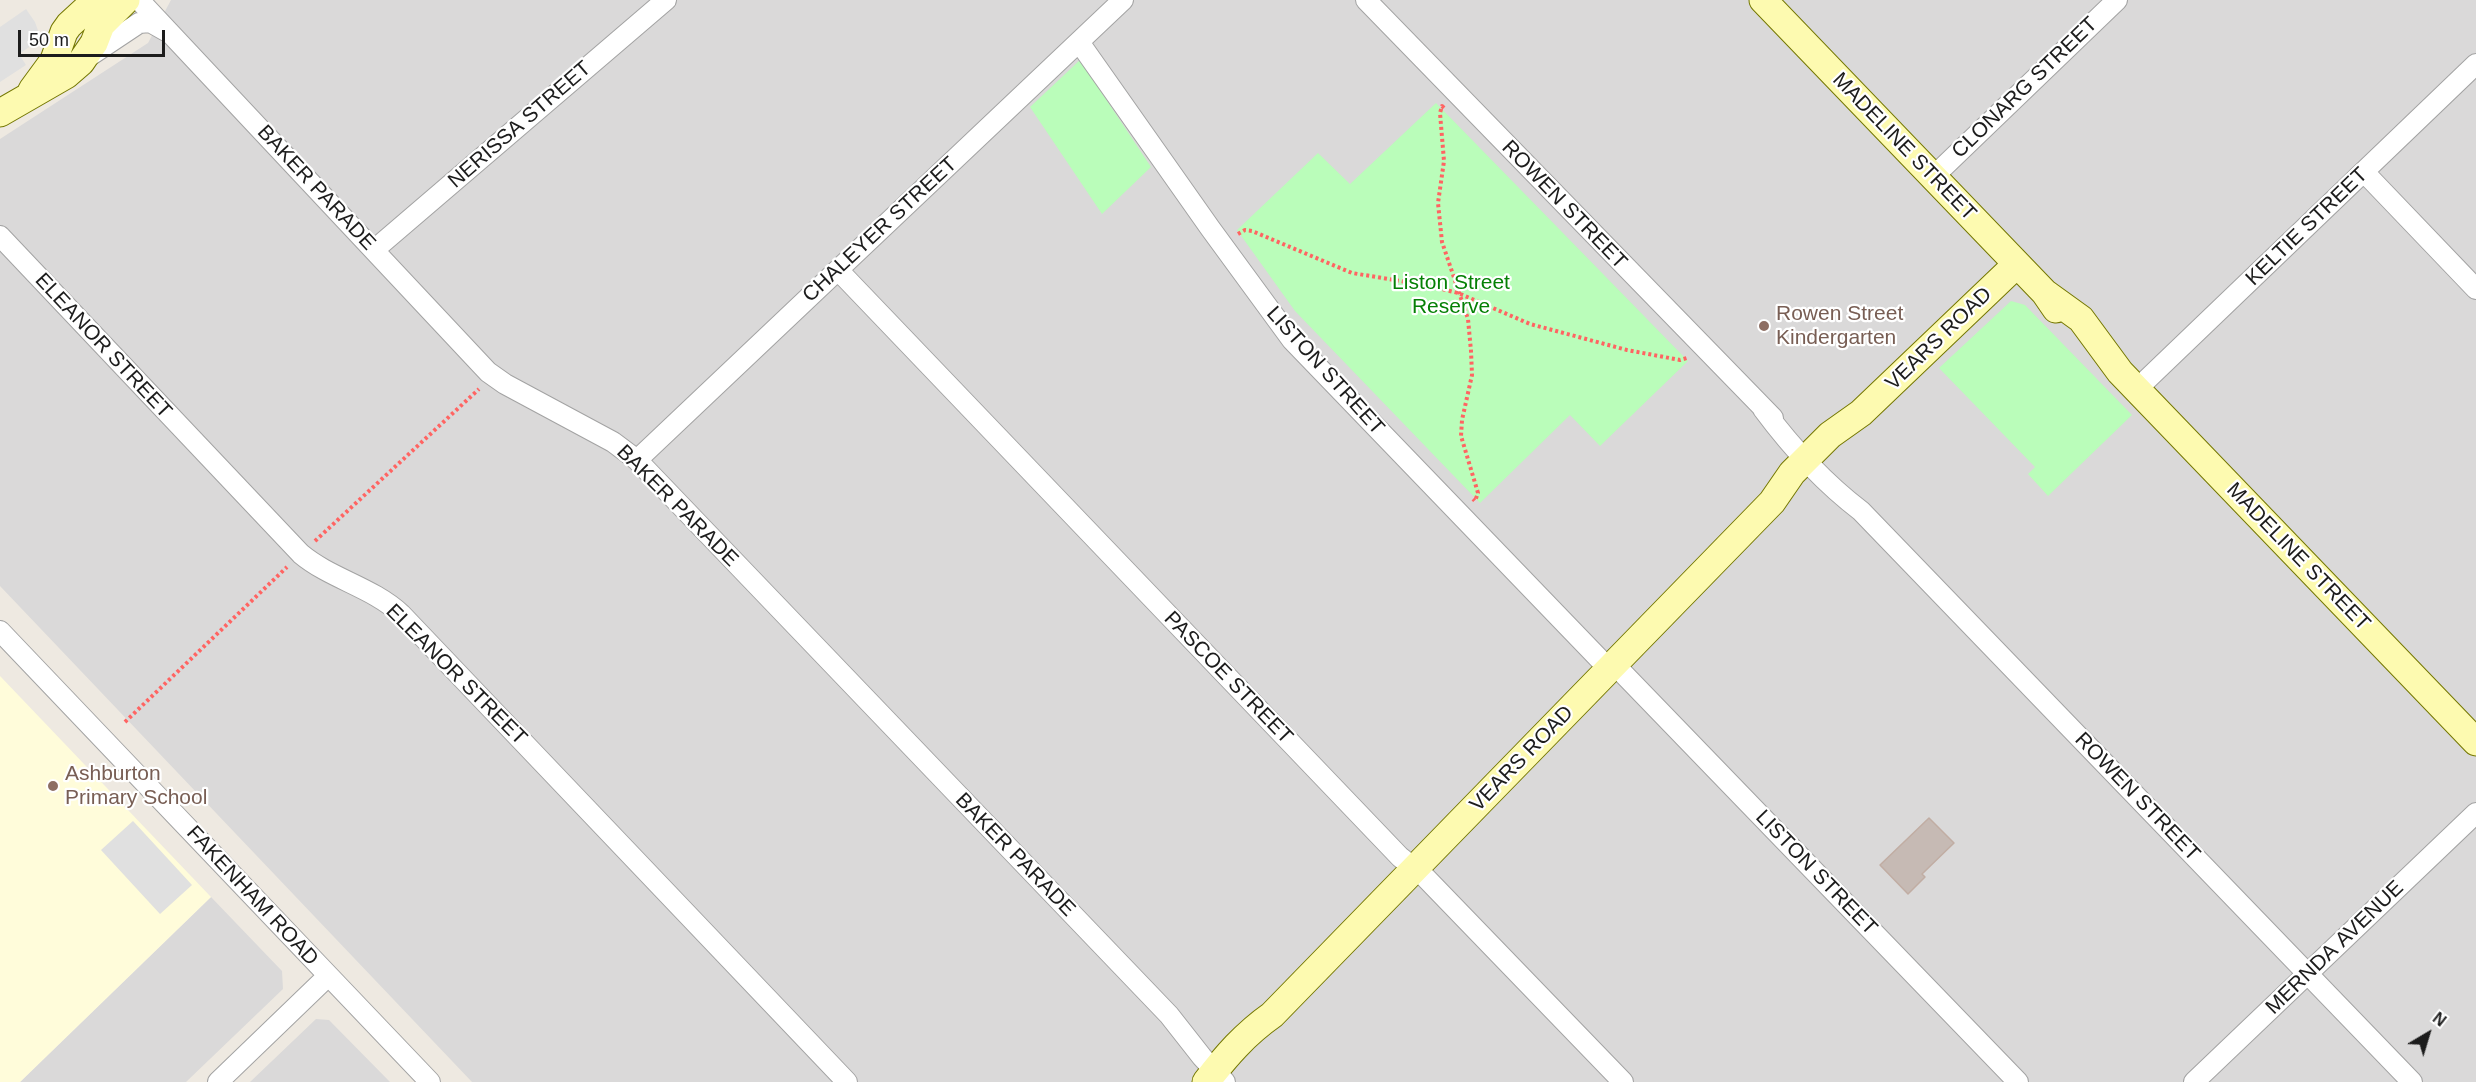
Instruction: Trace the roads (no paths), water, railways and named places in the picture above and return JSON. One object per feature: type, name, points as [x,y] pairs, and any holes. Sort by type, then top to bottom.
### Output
[{"type":"street","points":[[28,95],[48,71],[69,25],[96,0]]},
{"type":"street","points":[[81,62],[94,43],[101,25],[126,0]]},
{"type":"street","name":"BAKER PARADE","points":[[139,0],[494,377],[613,442],[637,460],[1168,1015],[1224,1077]]},
{"type":"street","name":"NERISSA STREET","points":[[374,250],[666,0]]},
{"type":"street","name":"CHALEYER STREET","points":[[637,460],[1124,0]]},
{"type":"street","name":"ROWEN STREET","points":[[1366,0],[1763,409],[1791,446],[1840,483],[1861,511],[2412,1082]]},
{"type":"street","name":"MADELINE STREET","points":[[1763,0],[2045,293],[2081,319],[2129,380],[2476,742]]},
{"type":"street","name":"CLONARG STREET","points":[[1933,177],[2117,0]]},
{"type":"street","points":[[0,113],[28,95],[53,83],[139,23],[150,22],[171,34]]},
{"type":"street","name":"LISTON STREET","points":[[1079,42],[1209,228],[1292,340],[2018,1082]]},
{"type":"street","name":"KELTIE STREET","points":[[2129,380],[2364,172],[2476,64]]},
{"type":"street","points":[[2364,172],[2476,288]]},
{"type":"street","name":"ELEANOR STREET","points":[[0,236],[301,554],[319,567],[377,597],[400,614],[847,1082]]},
{"type":"street","name":"VEARS ROAD","points":[[1224,1077],[1250,1030],[1272,1015],[1772,502],[1799,482],[1812,461],[2017,264]]},
{"type":"street","name":"PASCOE STREET","points":[[838,270],[1383,840],[1423,875],[1623,1082]]},
{"type":"street","name":"FAKENHAM ROAD","points":[[0,631],[429,1082]]},
{"type":"street","name":"MERNDA AVENUE","points":[[2194,1082],[2476,813]]},
{"type":"street","points":[[218,1082],[328,976]]},
{"type":"place","name":"Rowen Street Kindergarten","points":[[1764,326]]},
{"type":"place","name":"Ashburton Primary School","points":[[53,786]]},
{"type":"park label","name":"Liston Street Reserve","points":[[1451,295]]}]
